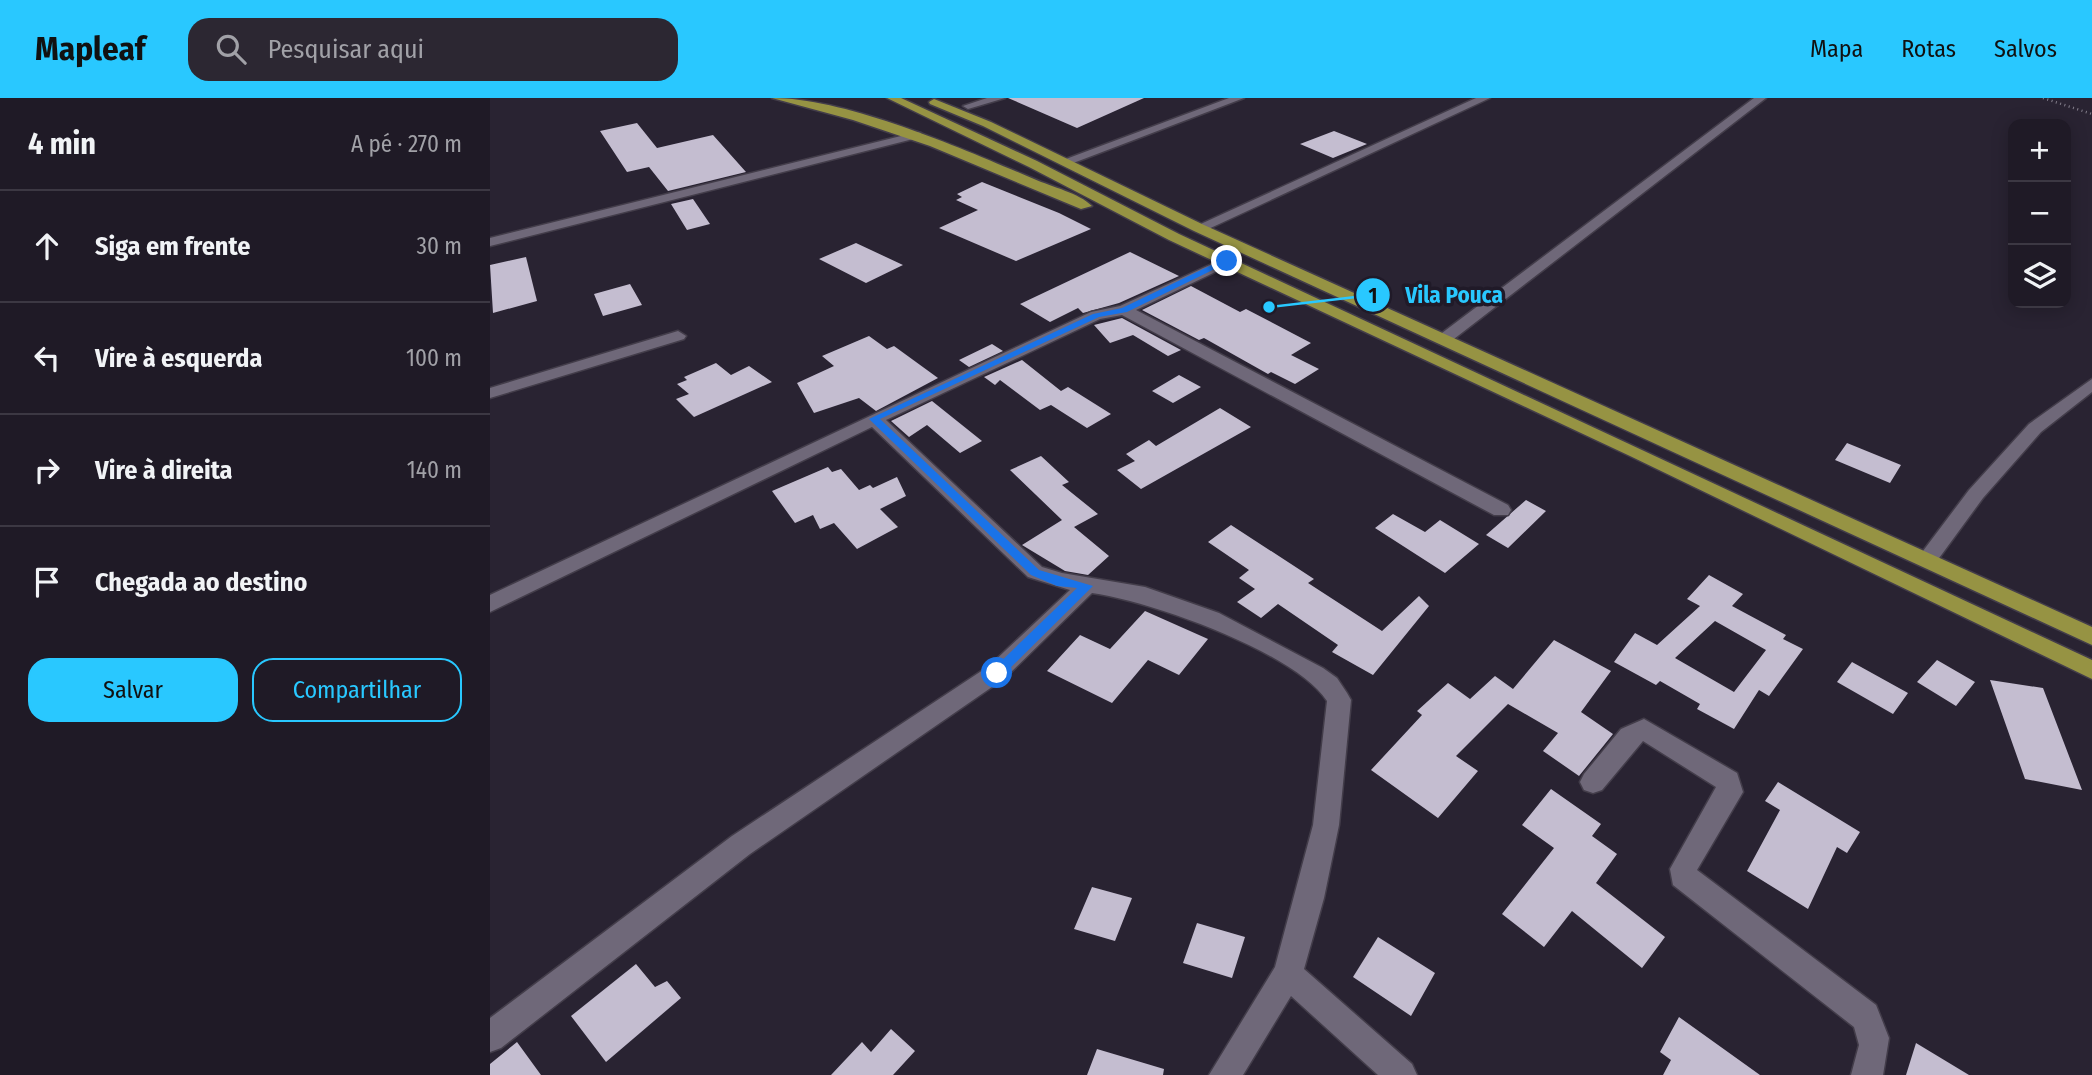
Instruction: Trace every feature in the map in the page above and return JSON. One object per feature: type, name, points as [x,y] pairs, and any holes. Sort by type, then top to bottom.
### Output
[{"type":"highway","points":[[778,98],[816,106],[916,135],[1093,209],[1174,237]]},
{"type":"highway","points":[[892,98],[1032,164],[1174,237],[2092,670]]},
{"type":"highway","points":[[923,98],[987,124],[1199,228],[2092,637]]},
{"type":"highway","points":[[955,98],[987,124]]},
{"type":"street","points":[[968,107],[1000,98]]},
{"type":"street","points":[[1064,163],[1239,98]]},
{"type":"street","points":[[1199,228],[1485,98]]},
{"type":"street","points":[[1444,339],[1761,98]]},
{"type":"street","points":[[490,242],[916,135]]},
{"type":"street","points":[[490,604],[1096,315],[1124,310],[1227,261]]},
{"type":"street","points":[[1124,310],[1501,510]]},
{"type":"street","points":[[490,393],[678,336]]},
{"type":"street","points":[[1927,560],[1976,494],[2035,428],[2092,384]]},
{"type":"street","points":[[874,419],[1035,572],[1057,582],[1144,594],[1220,623],[1315,674],[1329,685],[1339,700],[1326,825],[1310,898],[1288,974],[1225,1075]]},
{"type":"street","points":[[490,1037],[741,845],[997,673],[1087,586]]},
{"type":"street","points":[[1593,782],[1630,736],[1644,729],[1731,785],[1730,792],[1683,869],[1683,876],[1866,1016],[1872,1026],[1876,1045],[1867,1075]]},
{"type":"street","points":[[1288,974],[1401,1075]]},
{"type":"path","points":[[2043,98],[2092,114]]},
{"type":"building","points":[[1008,98],[1144,98],[1077,128]]},
{"type":"building","points":[[637,123],[657,148],[713,135],[746,172],[668,191],[649,167],[627,172],[600,131]]},
{"type":"building","points":[[1334,131],[1367,144],[1333,158],[1300,144]]},
{"type":"building","points":[[982,182],[1091,229],[1016,261],[939,228],[978,210],[956,200],[962,197],[957,194]]},
{"type":"building","points":[[693,199],[710,224],[687,230],[671,204]]},
{"type":"building","points":[[856,243],[903,265],[866,283],[819,259]]},
{"type":"building","points":[[1130,252],[1179,276],[1119,303],[1083,313],[1078,308],[1050,322],[1020,304]]},
{"type":"building","points":[[526,257],[537,301],[493,313],[490,265]]},
{"type":"building","points":[[630,284],[642,305],[603,316],[594,294]]},
{"type":"building","points":[[1191,286],[1240,312],[1246,309],[1311,343],[1291,355],[1319,369],[1295,384],[1271,372],[1268,374],[1204,338],[1199,340],[1142,310]]},
{"type":"building","points":[[1122,318],[1181,350],[1168,356],[1133,335],[1110,343],[1094,325]]},
{"type":"building","points":[[869,336],[887,349],[894,346],[938,378],[876,411],[859,398],[814,413],[797,383],[834,366],[822,356]]},
{"type":"building","points":[[992,344],[1003,351],[969,367],[959,360]]},
{"type":"building","points":[[1022,360],[1061,391],[1068,387],[1111,414],[1087,428],[1051,405],[1040,410],[1000,380],[995,385],[984,377]]},
{"type":"building","points":[[716,363],[731,375],[749,366],[772,382],[694,417],[676,399],[689,394],[677,384],[687,380],[684,377]]},
{"type":"building","points":[[1179,375],[1201,387],[1173,403],[1152,391]]},
{"type":"building","points":[[932,401],[982,441],[960,453],[927,425],[909,437],[891,421]]},
{"type":"building","points":[[1220,408],[1251,427],[1141,489],[1117,470],[1135,461],[1126,454],[1149,440],[1156,446]]},
{"type":"building","points":[[1847,443],[1901,465],[1890,483],[1835,460]]},
{"type":"building","points":[[1041,456],[1069,482],[1062,485],[1098,514],[1074,527],[1109,556],[1088,575],[1065,571],[1022,545],[1062,520],[1010,470]]},
{"type":"building","points":[[828,467],[832,472],[841,469],[859,490],[870,485],[873,488],[897,477],[906,496],[880,509],[898,527],[857,549],[834,523],[820,529],[813,515],[795,523],[772,491]]},
{"type":"building","points":[[1526,500],[1546,511],[1508,548],[1486,535]]},
{"type":"building","points":[[1393,514],[1425,532],[1440,520],[1479,544],[1445,573],[1375,528]]},
{"type":"building","points":[[1231,525],[1314,579],[1308,583],[1382,631],[1419,596],[1429,606],[1373,675],[1332,652],[1338,645],[1278,604],[1261,618],[1237,602],[1255,589],[1239,578],[1249,570],[1208,542]]},
{"type":"building","points":[[1709,575],[1743,594],[1732,606],[1786,635],[1783,639],[1803,649],[1769,696],[1759,690],[1734,729],[1697,709],[1700,704],[1660,681],[1656,685],[1614,662],[1635,633],[1657,645],[1700,606],[1687,599]],"holes":[[[1715,621],[1766,650],[1734,692],[1675,658]]]},
{"type":"building","points":[[1145,611],[1208,639],[1179,675],[1148,660],[1112,703],[1047,671],[1080,635],[1110,649]]},
{"type":"building","points":[[1554,640],[1611,671],[1581,712],[1613,734],[1579,776],[1543,751],[1558,733],[1508,704],[1456,756],[1478,771],[1438,818],[1371,770],[1422,715],[1417,711],[1448,683],[1470,699],[1495,676],[1513,689]]},
{"type":"building","points":[[1937,660],[1975,682],[1956,706],[1917,682]]},
{"type":"building","points":[[1852,662],[1908,693],[1893,714],[1837,682]]},
{"type":"building","points":[[1990,680],[2043,688],[2082,790],[2025,779]]},
{"type":"building","points":[[1778,782],[1860,832],[1847,853],[1837,847],[1808,909],[1747,871],[1780,810],[1765,801]]},
{"type":"building","points":[[1551,789],[1601,824],[1592,836],[1617,854],[1596,883],[1665,937],[1642,968],[1572,911],[1544,947],[1502,914],[1554,848],[1522,825]]},
{"type":"building","points":[[1092,887],[1132,898],[1115,941],[1074,929]]},
{"type":"building","points":[[1197,923],[1245,937],[1232,978],[1183,963]]},
{"type":"building","points":[[1378,937],[1435,973],[1411,1016],[1353,977]]},
{"type":"building","points":[[636,964],[655,987],[667,981],[681,998],[606,1062],[571,1016]]},
{"type":"building","points":[[1679,1017],[1760,1075],[1663,1075],[1671,1060],[1660,1052]]},
{"type":"building","points":[[891,1029],[915,1051],[893,1075],[831,1075],[862,1042],[871,1052]]},
{"type":"building","points":[[517,1042],[541,1075],[490,1075],[490,1064]]},
{"type":"building","points":[[1916,1043],[1969,1075],[1906,1075]]},
{"type":"building","points":[[1097,1049],[1164,1069],[1163,1075],[1087,1075]]},
{"type":"place","name":"Vila Pouca","points":[[1269,307]]},
{"type":"route","points":[[997,673],[1044,631],[1087,586],[1057,582],[1035,572],[874,419],[1096,315],[1124,310],[1227,261]]}]
